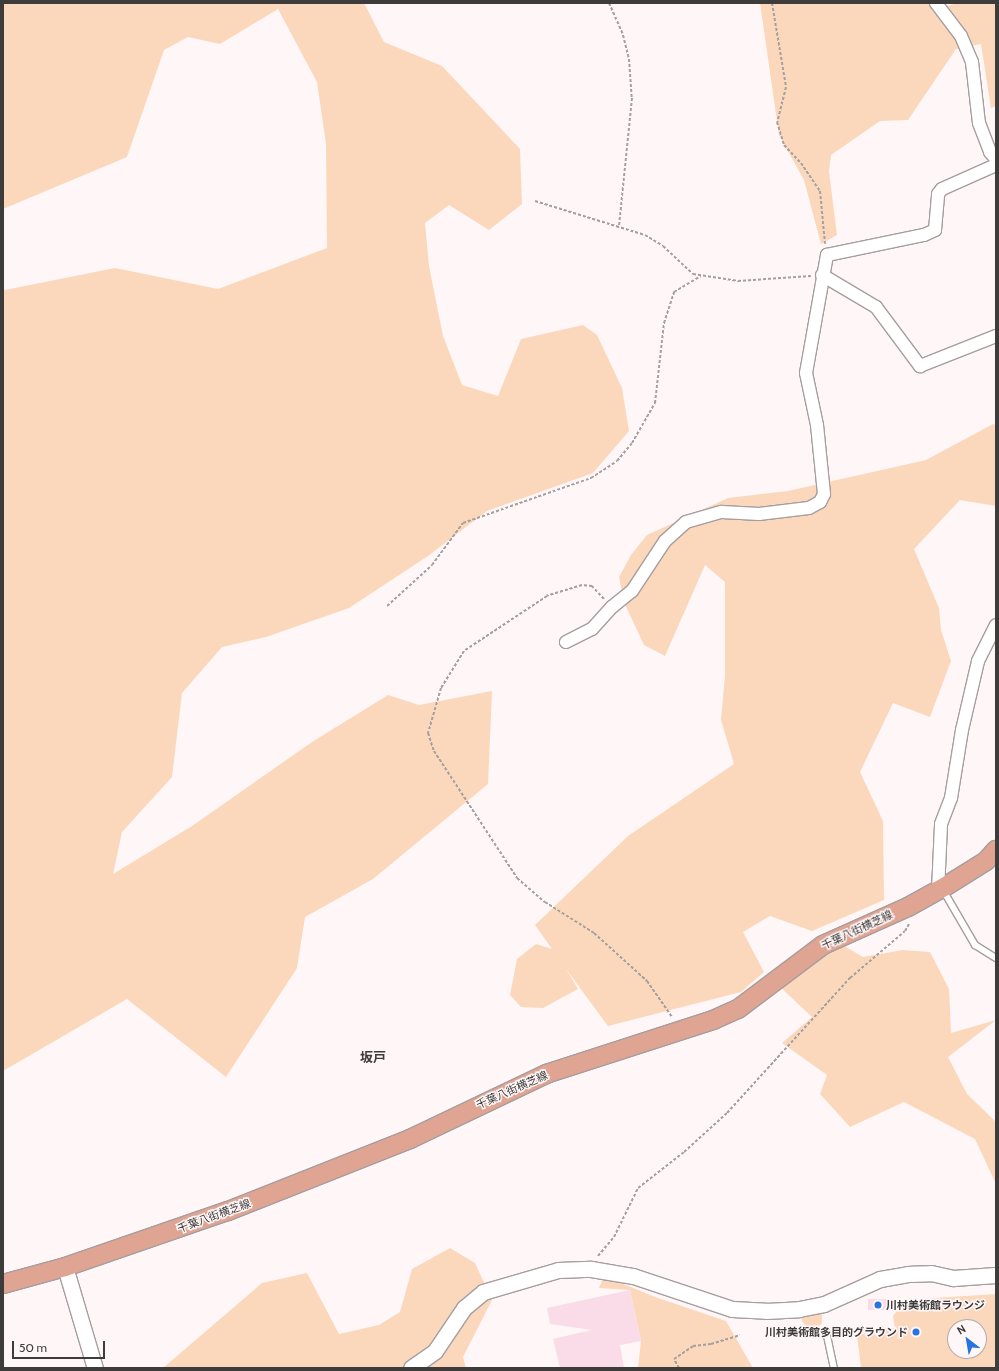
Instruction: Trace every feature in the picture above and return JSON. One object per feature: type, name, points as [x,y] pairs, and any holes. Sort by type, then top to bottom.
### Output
[{"type":"main road","name":"千葉八街横芝線","points":[[3,1284],[65,1267],[228,1211],[403,1142],[546,1074],[713,1020],[738,1008],[823,945],[922,900],[986,861],[996,850]]},
{"type":"street","points":[[936,3],[961,36],[972,62],[979,123],[990,152],[996,159]]},
{"type":"street","points":[[566,642],[592,630],[612,607],[632,591],[665,541],[686,522],[722,512],[759,514],[809,508],[820,502],[824,494],[817,425],[806,373],[822,275],[827,255],[924,235],[935,230],[938,194],[942,188],[996,165]]},
{"type":"street","points":[[822,275],[876,307],[920,366],[996,336]]},
{"type":"street","points":[[940,890],[941,824],[951,798],[962,730],[978,661],[987,638],[996,625]]},
{"type":"street","points":[[65,1267],[95,1368]]},
{"type":"street","points":[[411,1368],[434,1351],[464,1308],[483,1292],[558,1270],[586,1269],[633,1276],[732,1309],[766,1311],[799,1309],[824,1304],[880,1279],[907,1274],[931,1273],[953,1278],[996,1275]]},
{"type":"lane","points":[[940,890],[975,945],[996,958]]},
{"type":"lane","points":[[826,1331],[834,1368]]},
{"type":"path","points":[[609,3],[623,36],[629,59],[632,98],[619,227]]},
{"type":"path","points":[[772,3],[786,88],[777,122],[784,145],[800,163],[820,191],[827,255]]},
{"type":"path","points":[[535,200],[645,235],[663,246],[693,274],[738,281],[822,275]]},
{"type":"path","points":[[387,606],[432,565],[463,523],[591,478],[617,461],[632,443],[655,403],[664,323],[674,292],[701,276]]},
{"type":"path","points":[[612,607],[592,586],[582,585],[554,593],[464,651],[441,688],[428,733],[434,751],[517,878],[545,902],[594,933],[647,980],[681,1030]]},
{"type":"path","points":[[586,1269],[614,1237],[638,1188],[684,1152],[726,1113],[850,978],[905,931],[922,900]]},
{"type":"path","points":[[679,1368],[674,1359],[693,1346],[711,1344],[740,1335]]},
{"type":"shaded area","points":[[3,3],[364,3],[384,42],[442,66],[520,149],[522,204],[489,230],[449,205],[425,223],[429,266],[443,336],[462,385],[498,396],[521,339],[583,325],[597,335],[622,388],[629,431],[593,473],[487,511],[428,556],[349,608],[266,637],[222,647],[182,693],[172,777],[122,832],[113,874],[192,826],[312,742],[388,695],[419,705],[492,691],[488,784],[373,879],[305,917],[297,968],[226,1077],[127,999],[3,1071],[3,287],[5,290],[115,268],[218,289],[327,248],[326,144],[317,82],[278,9],[220,44],[188,37],[164,50],[127,157],[3,209]]},
{"type":"shaded area","points":[[760,3],[931,3],[937,10],[957,3],[996,3],[996,106],[991,108],[981,44],[956,49],[908,120],[880,121],[831,155],[829,171],[837,235],[821,244],[804,180],[779,135]]},
{"type":"shaded area","points":[[993,424],[996,425],[996,506],[960,500],[914,549],[939,608],[941,630],[951,661],[930,717],[893,703],[860,772],[883,821],[884,900],[812,931],[770,916],[743,932],[764,972],[741,992],[608,1026],[566,969],[578,989],[543,1008],[521,1007],[510,995],[517,959],[536,944],[552,949],[535,925],[628,836],[734,764],[721,720],[725,675],[725,582],[705,565],[665,656],[644,645],[624,602],[619,577],[631,555],[647,535],[728,498],[788,491],[926,460]]},
{"type":"shaded area","points":[[841,944],[863,957],[903,950],[930,952],[949,989],[951,1033],[996,1020],[948,1057],[967,1094],[996,1122],[996,1184],[975,1139],[904,1102],[850,1127],[820,1094],[827,1075],[782,1043],[812,1017],[778,985]]},
{"type":"shaded area","points":[[450,1248],[475,1263],[492,1300],[463,1357],[466,1368],[163,1368],[262,1283],[307,1273],[339,1334],[379,1325],[400,1312],[412,1269]]},
{"type":"shaded area","points":[[604,1276],[655,1297],[726,1321],[753,1368],[638,1368],[641,1341],[630,1290],[599,1288]]},
{"type":"shaded area","name":"川村美術館多目的グラウンド","points":[[996,1294],[996,1368],[861,1368],[857,1335],[895,1328],[893,1316],[905,1300]]},
{"type":"shaded area","points":[[822,1313],[822,1323],[818,1328],[808,1329],[802,1321],[801,1316]]},
{"type":"building","points":[[630,1290],[641,1341],[620,1345],[624,1368],[560,1368],[553,1339],[592,1330],[550,1324],[547,1308]]},
{"type":"building","name":"川村美術館ラウンジ","points":[[868,1299],[887,1299],[887,1310],[868,1310]]},
{"type":"place","name":"川村美術館ラウンジ","points":[[878,1305]]},
{"type":"place","name":"川村美術館多目的グラウンド","points":[[916,1332]]},
{"type":"district","name":"坂戸","points":[[373,1057]]}]
